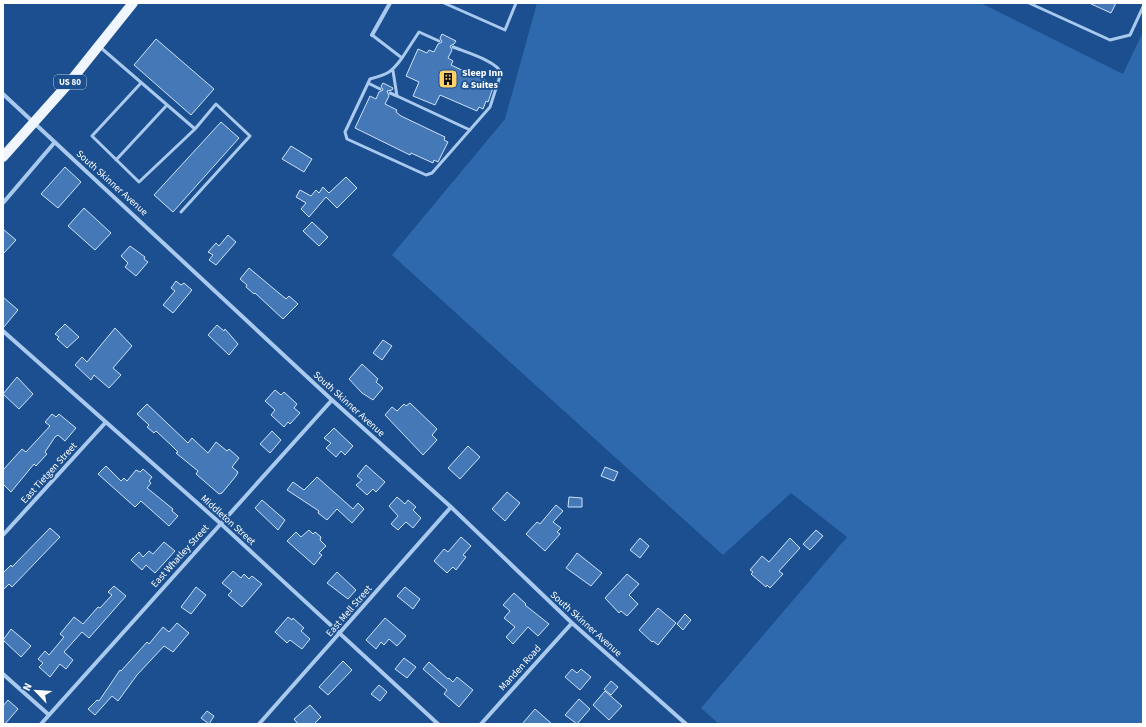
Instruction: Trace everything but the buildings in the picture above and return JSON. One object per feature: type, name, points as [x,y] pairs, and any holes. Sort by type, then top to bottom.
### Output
[{"type":"main road","name":"US 80","points":[[3,157],[99,46],[133,3]]},
{"type":"street","points":[[372,35],[390,3]]},
{"type":"street","name":"South Skinner Avenue","points":[[3,94],[332,400],[451,507],[572,622],[686,724]]},
{"type":"street","points":[[3,203],[55,142]]},
{"type":"street","name":"Middleton Street","points":[[3,331],[220,523],[438,724]]},
{"type":"street","name":"East Whatley Street","points":[[41,724],[332,400]]},
{"type":"street","name":"East Tietgen Street","points":[[3,535],[106,422]]},
{"type":"street","name":"East Mell Street","points":[[259,724],[451,507]]},
{"type":"street","name":"Manden Road","points":[[482,724],[572,622]]},
{"type":"street","points":[[3,674],[49,715]]},
{"type":"lane","points":[[444,3],[505,30],[516,3]]},
{"type":"lane","points":[[1029,3],[1110,40],[1130,35],[1143,7]]},
{"type":"lane","points":[[439,41],[419,32],[393,71],[370,79],[345,132],[347,139],[426,175],[432,173],[490,107],[501,73],[500,69],[493,64],[453,47]]},
{"type":"lane","points":[[372,35],[402,58]]},
{"type":"lane","points":[[99,46],[196,129]]},
{"type":"lane","points":[[393,71],[397,96]]},
{"type":"lane","points":[[141,82],[92,136],[139,182],[196,129],[216,104],[250,136],[181,212]]},
{"type":"lane","points":[[368,83],[380,89]]},
{"type":"lane","points":[[390,93],[470,130]]},
{"type":"lane","points":[[3,101],[7,97]]},
{"type":"lane","points":[[116,160],[167,105]]},
{"type":"shaded area","points":[[537,3],[981,3],[1123,74],[1143,32],[1143,724],[719,724],[701,708],[847,537],[791,493],[723,555],[392,255],[505,119]]},
{"type":"place","name":"Sleep Inn & Suites","points":[[448,79]]}]
